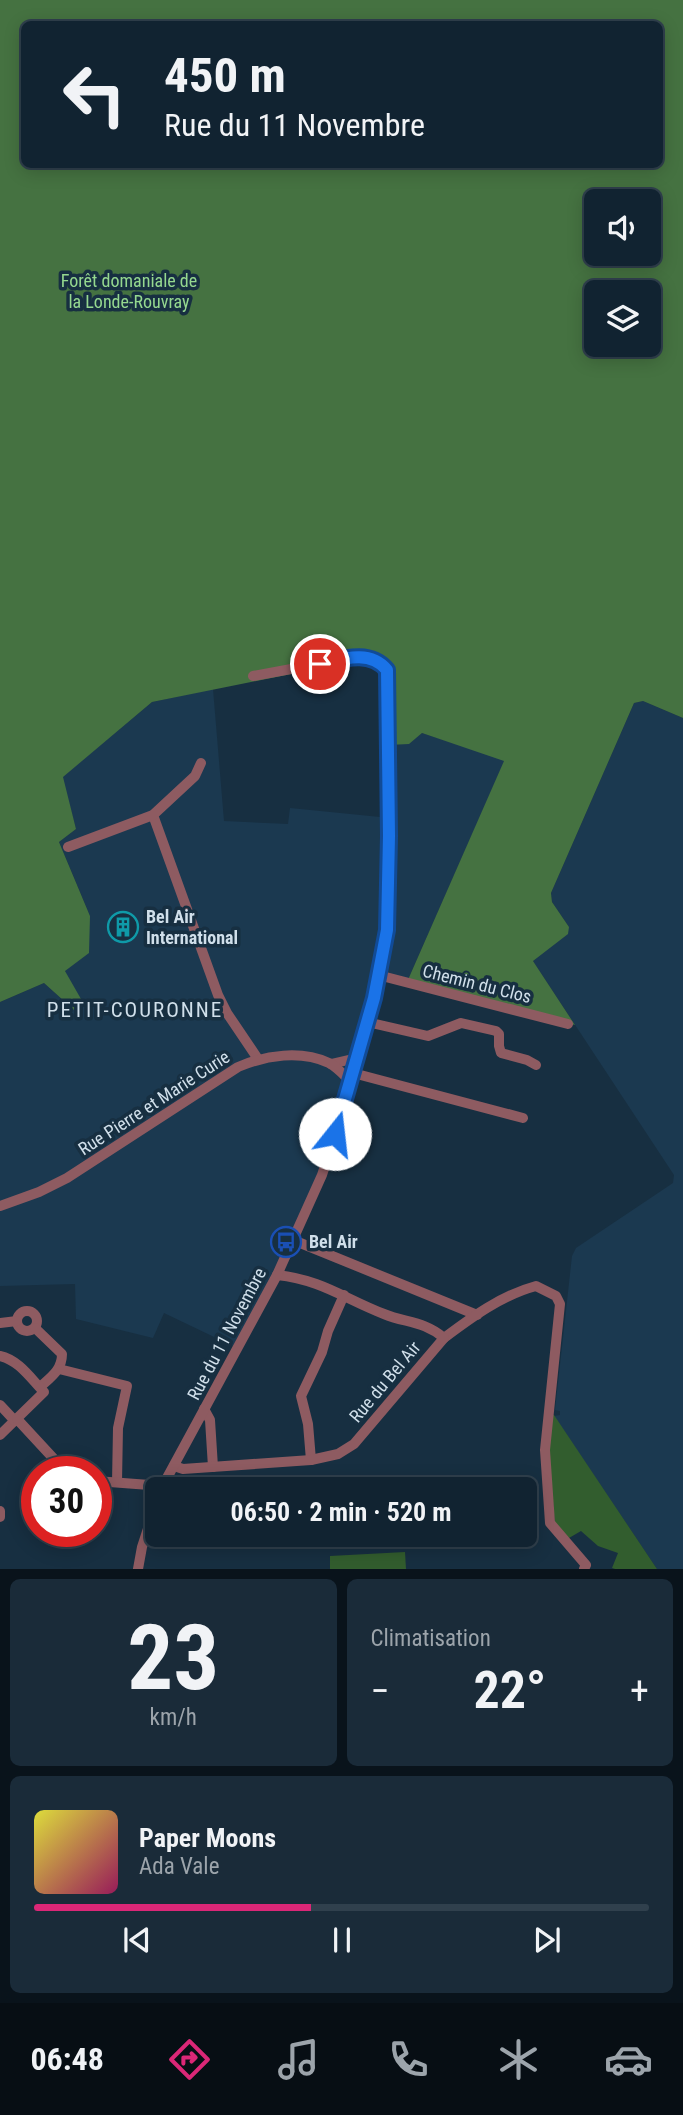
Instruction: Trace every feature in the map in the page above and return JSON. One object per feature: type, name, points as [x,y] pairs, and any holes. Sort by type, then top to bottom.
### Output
[{"type":"street","name":"Rue du 11 Novembre","points":[[168,1477],[277,1275],[322,1175],[367,1022],[387,930],[387,670],[382,663],[370,658],[356,657],[253,676]]},
{"type":"street","points":[[68,847],[153,815],[195,776],[201,763]]},
{"type":"street","points":[[153,815],[218,995],[258,1059]]},
{"type":"street","name":"Chemin du Clos","points":[[379,975],[568,1024]]},
{"type":"street","points":[[367,1022],[428,1036],[461,1023],[496,1031],[499,1034],[501,1053],[536,1065]]},
{"type":"street","name":"Rue Pierre et Marie Curie","points":[[0,1206],[39,1192],[67,1178],[238,1067],[258,1059],[283,1056],[312,1058],[331,1064],[357,1058]]},
{"type":"street","points":[[331,1064],[352,1077],[523,1118]]},
{"type":"street","points":[[293,1240],[477,1315]]},
{"type":"street","name":"Rue du Bel Air","points":[[174,1466],[183,1469],[311,1460],[338,1454],[354,1444],[444,1338],[431,1327],[384,1314],[316,1282],[277,1275]]},
{"type":"street","points":[[444,1338],[477,1315],[520,1291],[536,1286],[556,1296],[560,1304],[545,1450],[550,1523],[586,1565],[584,1569]]},
{"type":"street","points":[[311,1460],[308,1424],[301,1396],[323,1352],[328,1331],[344,1295]]},
{"type":"street","points":[[31,1311],[38,1318],[35,1328],[29,1331],[22,1330],[17,1321],[21,1312],[31,1311]]},
{"type":"street","points":[[0,1323],[17,1321]]},
{"type":"street","points":[[35,1328],[62,1353],[59,1369],[40,1387]]},
{"type":"street","points":[[0,1356],[21,1367],[44,1392],[0,1435]]},
{"type":"street","points":[[59,1369],[127,1387],[118,1429],[117,1482]]},
{"type":"street","points":[[0,1405],[51,1456]]},
{"type":"street","points":[[204,1409],[210,1420],[213,1467]]},
{"type":"street","points":[[112,1482],[145,1486]]},
{"type":"street","points":[[0,1511],[0,1517]]},
{"type":"street","points":[[138,1569],[145,1544]]},
{"type":"shaded area","points":[[213,689],[224,821],[288,824],[290,808],[390,818],[388,745],[409,743],[422,733],[505,760],[407,982],[375,972],[320,1175],[275,1273],[233,1346],[164,1313],[153,1338],[76,1319],[75,1284],[0,1286],[0,1002],[44,983],[74,1010],[65,970],[90,916],[59,842],[76,829],[62,777],[152,702]]},
{"type":"shaded area","points":[[643,701],[683,718],[683,1569],[657,1569],[554,1416],[560,1415],[560,1411],[555,1410],[572,1256],[576,1248],[673,1183],[674,1175],[533,961],[569,927],[552,902],[551,893],[634,703]]},
{"type":"green space","name":"Forêt domaniale de la Londe-Rouvray","points":[[0,0],[683,0],[683,718],[643,701],[634,703],[551,893],[552,902],[569,927],[568,934],[533,961],[575,1025],[407,982],[504,761],[422,733],[409,744],[388,745],[389,672],[366,659],[152,702],[63,777],[76,829],[59,842],[90,916],[89,953],[65,971],[85,1006],[74,1010],[44,983],[0,1002]]},
{"type":"green space","points":[[552,1415],[657,1569],[612,1568],[618,1553],[598,1546],[581,1531],[569,1538],[555,1526],[548,1445]]},
{"type":"green space","points":[[405,1552],[406,1569],[330,1569],[330,1556]]},
{"type":"place","name":"Bel Air International","points":[[123,927]]},
{"type":"place","name":"Bel Air","points":[[286,1242]]},
{"type":"district","name":"PETIT-COURONNE","points":[[135,1010]]},
{"type":"route","points":[[320,664],[356,657],[370,658],[382,663],[387,670],[387,930],[374,998],[335,1134]]}]
